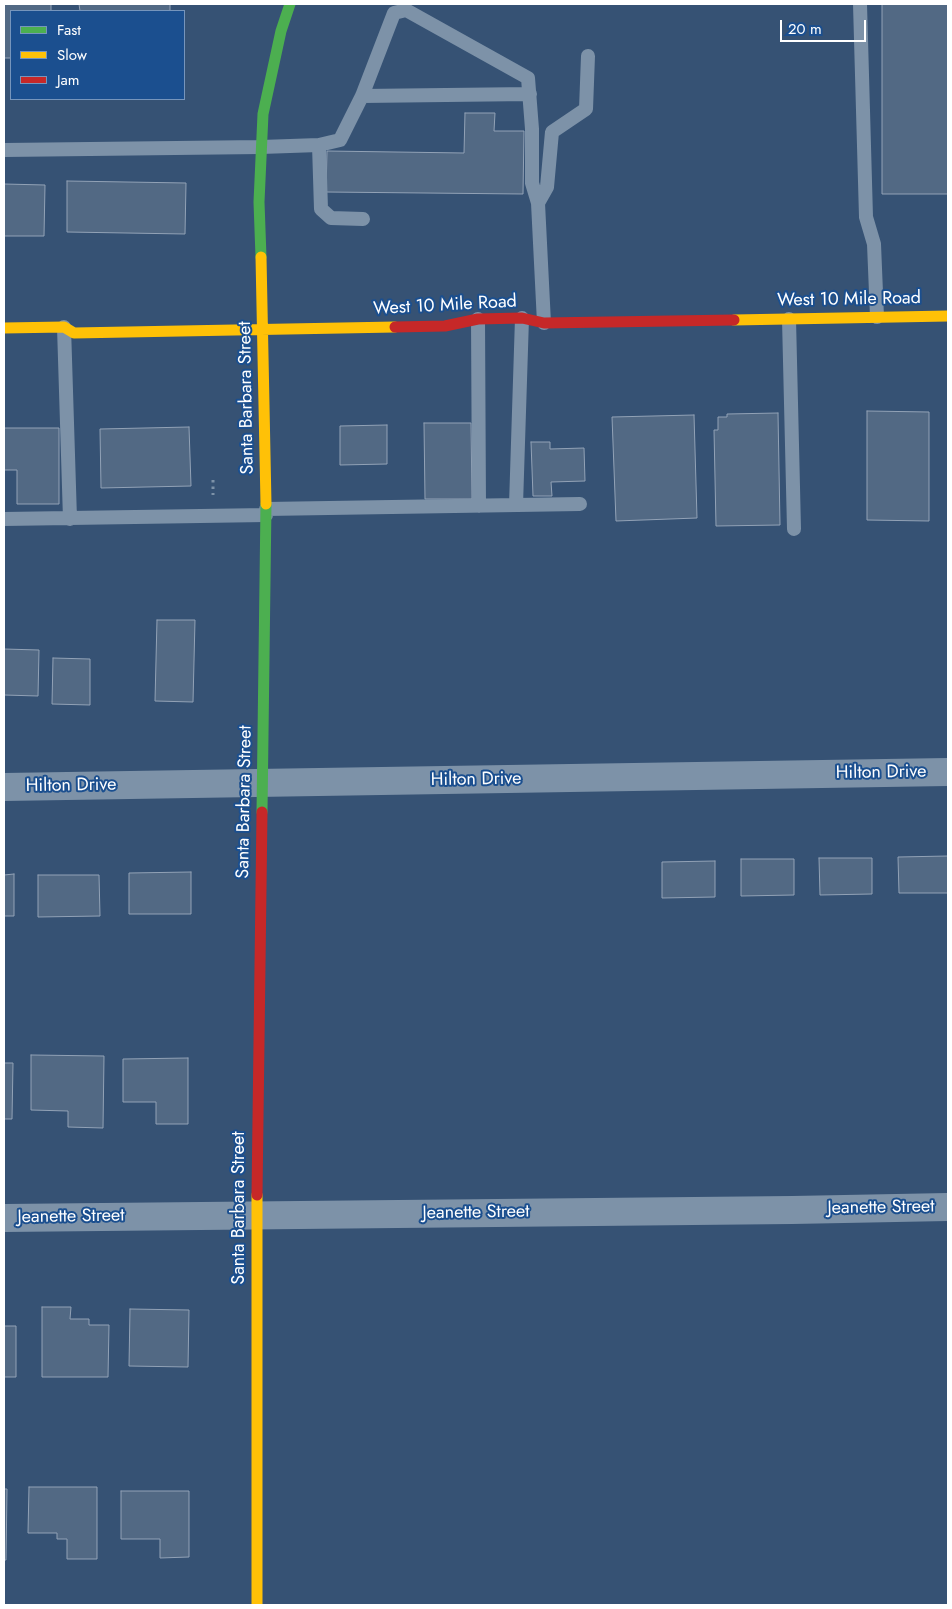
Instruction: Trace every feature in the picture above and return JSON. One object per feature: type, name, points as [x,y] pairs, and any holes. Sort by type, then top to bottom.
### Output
[{"type":"street","name":"Santa Barbara Street","points":[[257,1605],[257,1215],[266,512],[259,202],[262,114],[281,31],[290,4]]},
{"type":"street","name":"West 10 Mile Road","points":[[4,328],[64,327],[74,333],[445,326],[478,319],[522,318],[544,323],[948,316]]},
{"type":"street","name":"Hilton Drive","points":[[4,787],[948,772]]},
{"type":"street","name":"Jeanette Street","points":[[4,1218],[948,1207]]},
{"type":"lane","points":[[860,4],[866,217],[874,244],[877,317]]},
{"type":"lane","points":[[4,150],[261,147],[319,145],[340,140],[362,96],[394,13],[406,10],[528,78],[532,129],[532,182],[538,203],[544,323]]},
{"type":"lane","points":[[538,203],[547,187],[552,132],[586,109],[588,56]]},
{"type":"lane","points":[[362,96],[530,94]]},
{"type":"lane","points":[[319,145],[321,210],[331,218],[363,219]]},
{"type":"lane","points":[[516,505],[522,318]]},
{"type":"lane","points":[[478,319],[479,506]]},
{"type":"lane","points":[[789,319],[794,529]]},
{"type":"lane","points":[[64,327],[70,519]]},
{"type":"lane","points":[[4,519],[70,519],[580,504]]},
{"type":"building","points":[[4,4],[51,4],[51,10],[10,10],[10,58],[4,58]]},
{"type":"building","points":[[79,4],[170,4],[170,10],[80,10]]},
{"type":"building","points":[[882,4],[948,4],[948,194],[882,194]]},
{"type":"building","points":[[465,113],[495,113],[494,131],[524,131],[523,194],[326,192],[327,151],[464,153]]},
{"type":"building","points":[[67,181],[186,183],[185,234],[67,232]]},
{"type":"building","points":[[4,184],[45,185],[44,236],[4,236]]},
{"type":"building","points":[[867,411],[929,412],[929,521],[867,520]]},
{"type":"building","points":[[778,413],[780,525],[716,526],[714,430],[718,430],[718,417],[727,417],[727,414]]},
{"type":"building","points":[[694,415],[697,518],[616,521],[612,417]]},
{"type":"building","points":[[424,423],[471,423],[472,499],[425,499]]},
{"type":"building","points":[[387,425],[387,464],[340,465],[340,426]]},
{"type":"building","points":[[189,427],[191,486],[101,488],[100,429]]},
{"type":"building","points":[[4,428],[59,428],[59,504],[17,504],[17,470],[4,470]]},
{"type":"building","points":[[531,442],[550,442],[550,449],[584,448],[585,481],[551,482],[552,496],[533,496]]},
{"type":"building","points":[[157,620],[195,620],[193,702],[155,701]]},
{"type":"building","points":[[4,649],[39,650],[38,696],[4,695]]},
{"type":"building","points":[[53,658],[90,659],[90,705],[52,704]]},
{"type":"building","points":[[948,856],[948,893],[899,893],[898,857]]},
{"type":"building","points":[[819,858],[872,858],[872,894],[820,895]]},
{"type":"building","points":[[741,859],[794,859],[794,895],[741,896]]},
{"type":"building","points":[[715,861],[715,897],[662,898],[662,862]]},
{"type":"building","points":[[191,872],[191,914],[129,914],[129,873]]},
{"type":"building","points":[[14,874],[14,916],[4,916],[4,875]]},
{"type":"building","points":[[38,875],[99,875],[100,916],[38,917]]},
{"type":"building","points":[[31,1055],[104,1056],[103,1128],[68,1127],[68,1111],[31,1110]]},
{"type":"building","points":[[188,1058],[188,1124],[156,1124],[156,1102],[123,1102],[123,1059]]},
{"type":"building","points":[[4,1063],[13,1063],[12,1119],[4,1119]]},
{"type":"building","points":[[42,1307],[71,1307],[70,1319],[89,1319],[89,1325],[109,1325],[108,1377],[42,1377]]},
{"type":"building","points":[[130,1309],[189,1310],[188,1367],[129,1366]]},
{"type":"building","points":[[4,1326],[16,1326],[16,1377],[4,1377]]},
{"type":"building","points":[[29,1487],[97,1487],[97,1559],[67,1559],[67,1539],[57,1539],[57,1533],[28,1533]]},
{"type":"building","points":[[4,1489],[7,1489],[6,1560],[4,1560]]},
{"type":"building","points":[[121,1491],[189,1491],[189,1557],[160,1558],[160,1539],[121,1539]]},
{"type":"traffic: fast","points":[[261,257],[259,202],[263,114],[281,31],[290,4]]},
{"type":"traffic: fast","points":[[262,812],[266,504]]},
{"type":"traffic: slow","points":[[261,257],[266,504]]},
{"type":"traffic: slow","points":[[734,320],[948,316]]},
{"type":"traffic: slow","points":[[4,328],[64,327],[74,333],[395,327]]},
{"type":"traffic: slow","points":[[257,1195],[257,1605]]},
{"type":"traffic: jam","points":[[395,327],[445,326],[478,319],[522,318],[544,323],[734,320]]},
{"type":"traffic: jam","points":[[257,1195],[262,812]]}]
